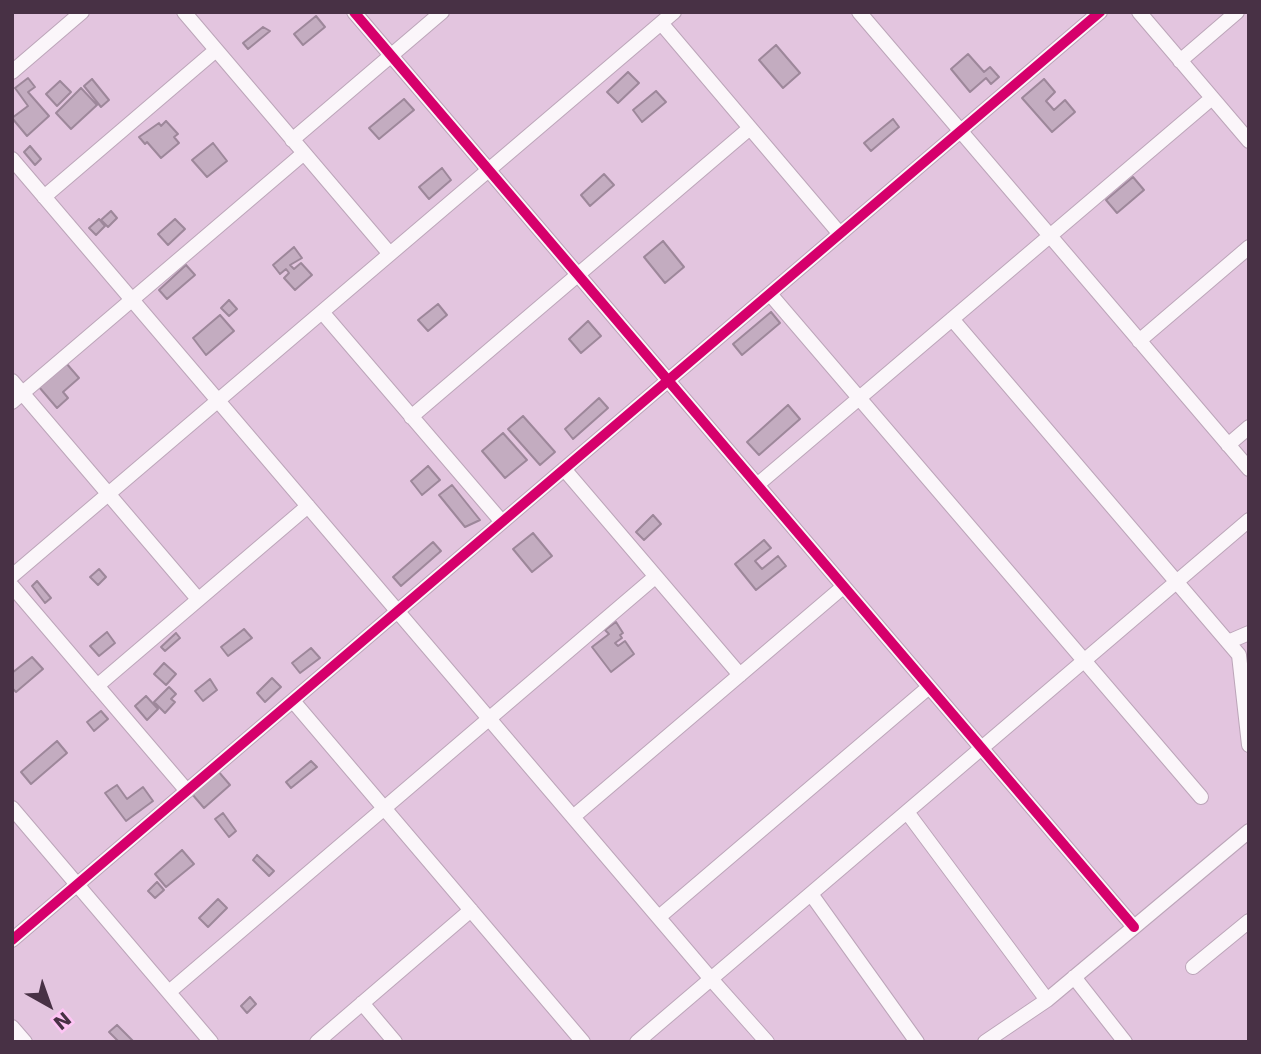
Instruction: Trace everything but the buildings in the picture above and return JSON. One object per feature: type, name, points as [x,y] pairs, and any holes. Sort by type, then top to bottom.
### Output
[{"type":"street","points":[[12,72],[82,12]]},
{"type":"street","points":[[184,12],[390,254]]},
{"type":"street","points":[[354,12],[1134,927]]},
{"type":"street","points":[[292,140],[442,12]]},
{"type":"street","points":[[12,576],[674,12]]},
{"type":"street","points":[[12,940],[1100,12]]},
{"type":"street","points":[[1139,12],[1249,141]]},
{"type":"street","points":[[1180,61],[1237,12]]},
{"type":"street","points":[[867,15],[961,131],[1249,469]]},
{"type":"street","points":[[661,23],[840,234]]},
{"type":"street","points":[[44,197],[216,50]]},
{"type":"street","points":[[757,485],[1212,98]]},
{"type":"street","points":[[411,416],[750,128]]},
{"type":"street","points":[[17,398],[304,153]]},
{"type":"street","points":[[12,159],[767,1042]]},
{"type":"street","points":[[1139,341],[1249,247]]},
{"type":"street","points":[[770,294],[1201,797]]},
{"type":"street","points":[[322,312],[502,522]]},
{"type":"street","points":[[953,318],[1239,655],[1249,745]]},
{"type":"street","points":[[12,381],[17,398],[109,494],[198,599]]},
{"type":"street","points":[[1228,445],[1249,427]]},
{"type":"street","points":[[564,469],[740,676]]},
{"type":"street","points":[[97,685],[307,506]]},
{"type":"street","points":[[637,1042],[1249,520]]},
{"type":"street","points":[[169,992],[656,577]]},
{"type":"street","points":[[12,586],[187,791]]},
{"type":"street","points":[[573,817],[844,587]]},
{"type":"street","points":[[1228,642],[1249,633]]},
{"type":"street","points":[[659,918],[929,687]]},
{"type":"street","points":[[293,701],[583,1042]]},
{"type":"street","points":[[12,808],[211,1042]]},
{"type":"street","points":[[907,812],[1047,1000]]},
{"type":"street","points":[[985,1042],[1047,1000],[1249,831]]},
{"type":"street","points":[[811,894],[917,1042]]},
{"type":"street","points":[[317,1042],[471,910]]},
{"type":"street","points":[[1193,967],[1249,921]]},
{"type":"street","points":[[1074,977],[1125,1042]]},
{"type":"street","points":[[362,1003],[395,1042]]},
{"type":"street","points":[[12,1027],[25,1042]]},
{"type":"cycle path","points":[[354,12],[1134,927]]},
{"type":"cycle path","points":[[12,940],[1100,12]]}]
